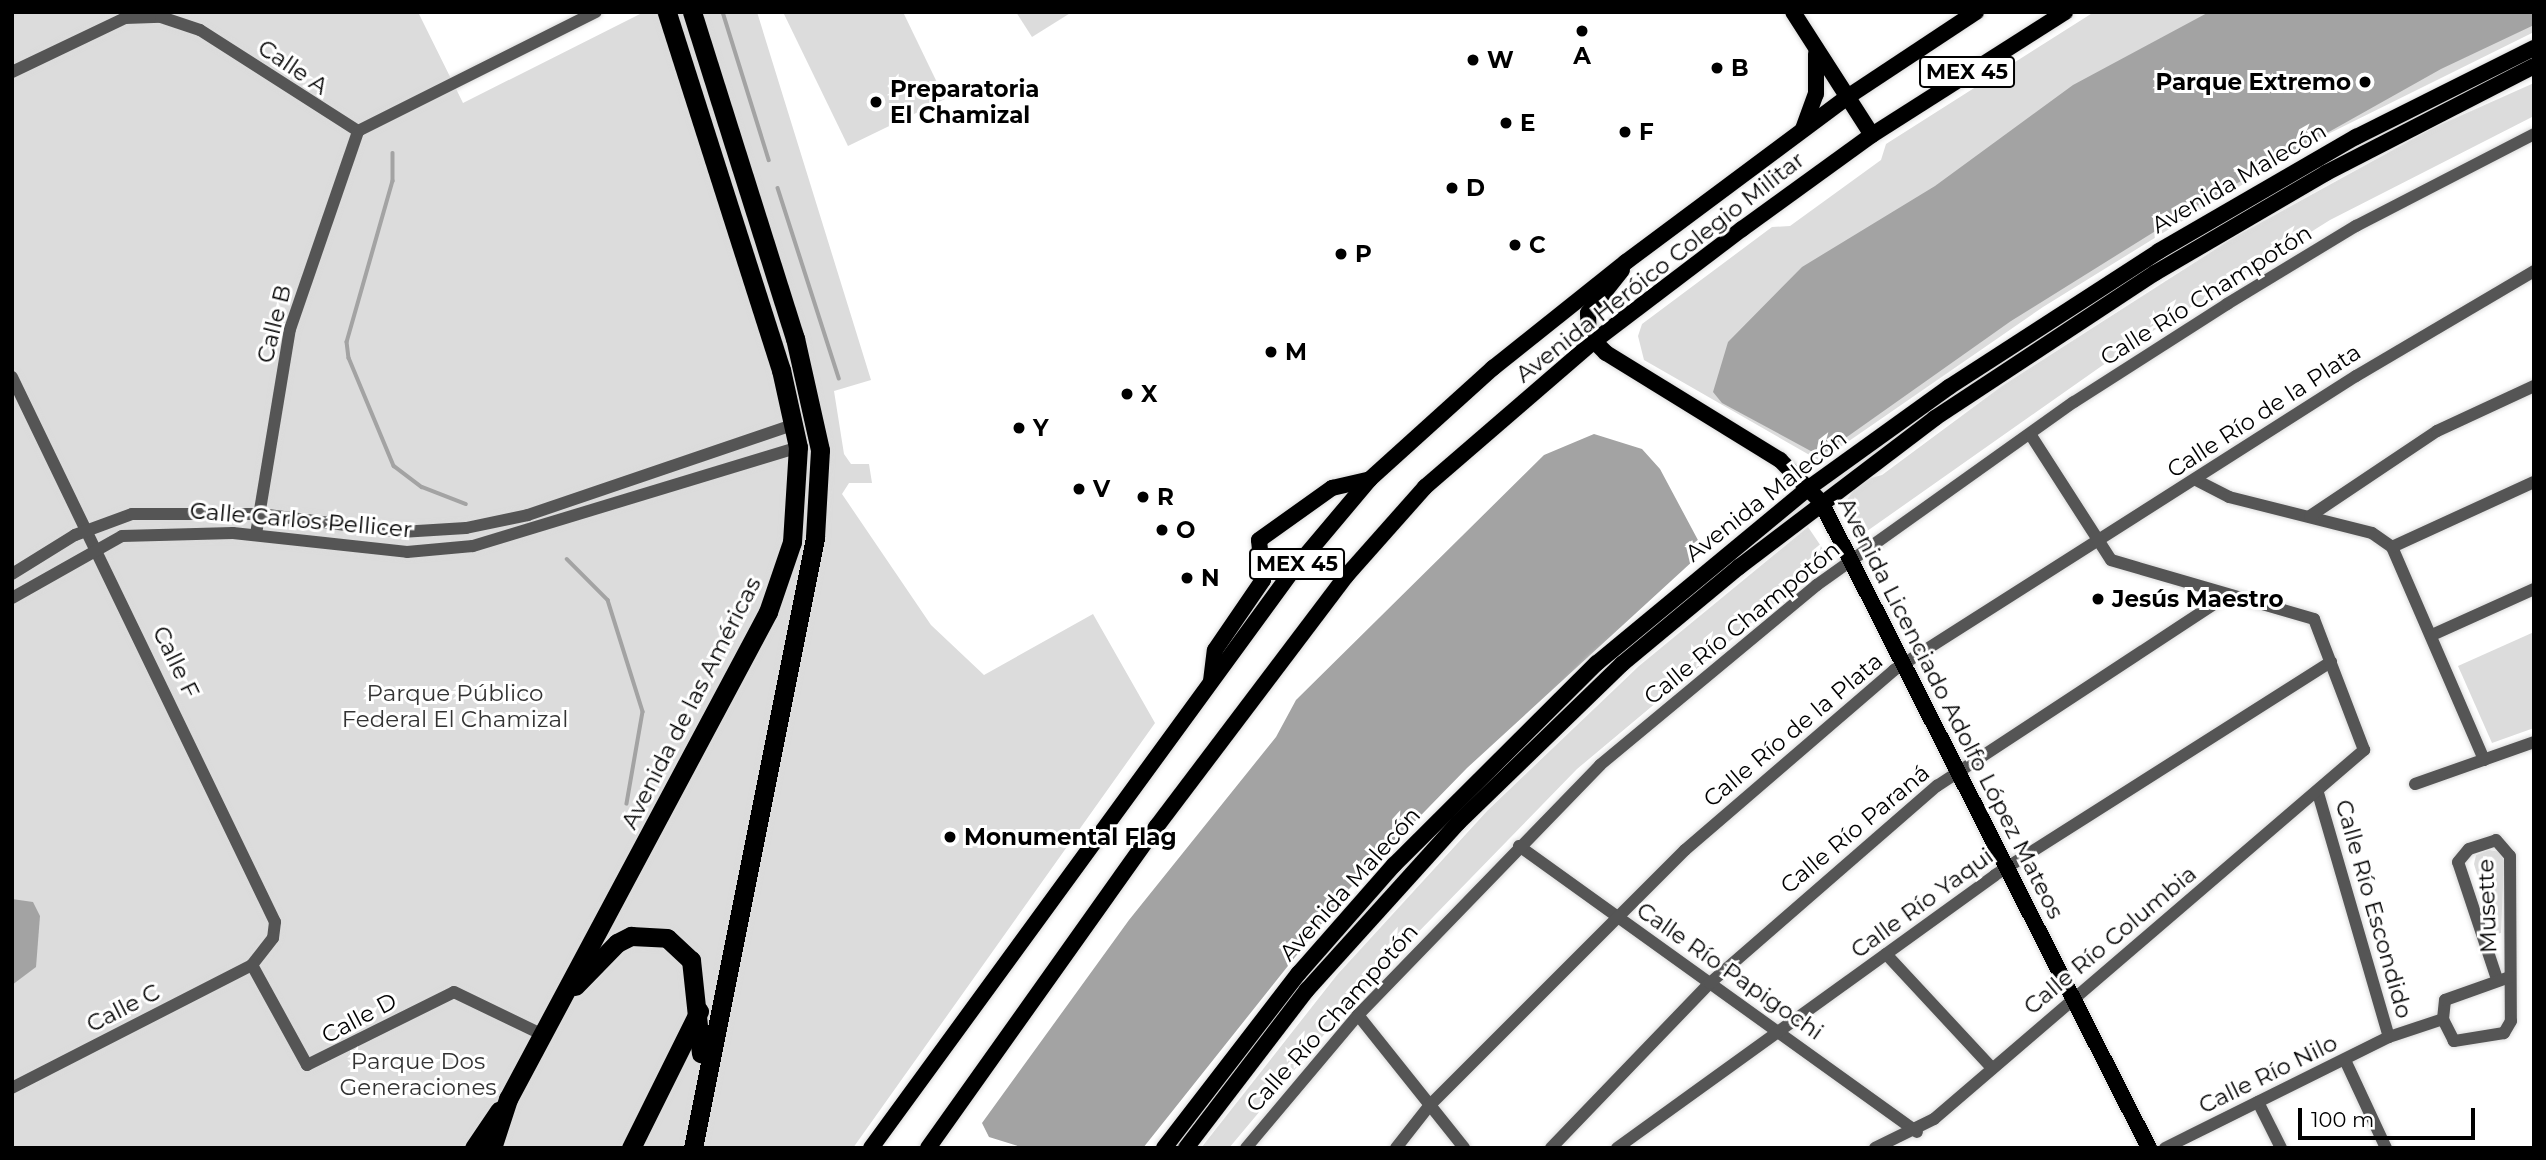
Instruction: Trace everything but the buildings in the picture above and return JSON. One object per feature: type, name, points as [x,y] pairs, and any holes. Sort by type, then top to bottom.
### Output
[{"type":"highway","name":"Avenida de las Américas","points":[[492,1148],[508,1099],[541,1034],[568,991],[768,612],[792,542],[798,447],[793,425],[667,12]]},
{"type":"highway","points":[[682,12],[721,107]]},
{"type":"highway","points":[[692,12],[795,338],[820,450],[812,551],[722,982],[693,1148]]},
{"type":"highway","points":[[568,991],[591,976],[617,943],[648,934],[667,938],[691,960],[699,1011],[702,1089]]},
{"type":"highway","points":[[631,1148],[699,1011],[722,982]]},
{"type":"highway","points":[[474,1148],[508,1099]]},
{"type":"main road","points":[[1793,12],[1872,135]]},
{"type":"main road","name":"Avenida Heróico Colegio Militar","points":[[871,1148],[1313,543],[1370,479],[1493,368],[1626,262],[1846,98],[1976,12]]},
{"type":"main road","name":"Avenida Heróico Colegio Militar","points":[[928,1148],[1157,826],[1387,526],[1593,342],[1872,135],[2065,12]]},
{"type":"main road","name":"Avenida Malecón","points":[[1164,1148],[1299,973],[1394,865],[1597,663],[1810,487],[1959,380],[2159,251],[2356,138],[2534,48]]},
{"type":"main road","points":[[1802,130],[1816,94],[1817,52]]},
{"type":"main road","name":"Avenida Malecón","points":[[1186,1148],[1307,990],[1458,823],[1622,664],[1821,502],[2023,357],[2166,266],[2349,160],[2534,66]]},
{"type":"main road","points":[[1593,342],[1588,313],[1626,262]]},
{"type":"main road","name":"Avenida Licenciado Adolfo López Mateos","points":[[1593,342],[1769,453],[1810,487],[1821,502],[1905,662],[2149,1148]]},
{"type":"main road","points":[[1211,681],[1215,650],[1263,580],[1259,540],[1332,488],[1370,479]]},
{"type":"street","points":[[358,131],[596,12]]},
{"type":"street","name":"Calle A","points":[[12,72],[125,18],[161,17],[200,30],[358,131]]},
{"type":"street","name":"Calle B","points":[[256,534],[290,329],[358,131]]},
{"type":"street","name":"Calle Río Champotón","points":[[1246,1148],[1358,1014],[1600,765],[1853,560],[2227,304],[2356,226],[2534,134]]},
{"type":"street","name":"Calle Río de la Plata","points":[[1396,1148],[1429,1106],[1685,850],[1905,662],[2534,271]]},
{"type":"street","name":"Calle F","points":[[12,377],[272,911],[273,938],[253,965]]},
{"type":"street","points":[[2310,516],[2437,431],[2534,386]]},
{"type":"street","name":"Calle Carlos Pellicer","points":[[12,574],[87,529],[163,511],[260,514],[401,532],[466,528],[528,514],[793,425]]},
{"type":"street","points":[[2032,437],[2110,560],[2314,619],[2331,662]]},
{"type":"street","name":"Calle Carlos Pellicer","points":[[12,598],[96,547],[144,532],[256,534],[407,552],[473,546],[798,447]]},
{"type":"street","points":[[2196,480],[2229,497],[2372,533],[2392,547],[2484,760]]},
{"type":"street","points":[[2392,547],[2534,482]]},
{"type":"street","points":[[2432,635],[2534,589]]},
{"type":"street","name":"Calle Río Paraná","points":[[1551,1148],[1710,983],[1958,769],[2228,594]]},
{"type":"street","name":"Calle Río Columbia","points":[[1875,1148],[1917,1132],[2318,793],[2364,750],[2331,662]]},
{"type":"street","name":"Calle Río Yaqui","points":[[1616,1148],[2008,867],[2331,662]]},
{"type":"street","points":[[2415,784],[2534,742]]},
{"type":"street","name":"Calle Río Escondido","points":[[2318,793],[2389,1037]]},
{"type":"street","name":"Musette","points":[[2503,978],[2451,993],[2443,1019],[2454,1041],[2463,1044],[2504,1033],[2511,1021],[2503,978],[2458,865],[2469,849],[2497,840],[2510,856],[2503,978]]},
{"type":"street","name":"Calle Río Papigochi","points":[[1519,846],[1917,1132]]},
{"type":"street","points":[[1886,954],[1992,1068]]},
{"type":"street","name":"Calle D","points":[[253,965],[307,1065],[453,992],[496,1009],[541,1034]]},
{"type":"street","name":"Calle C","points":[[12,1088],[253,965]]},
{"type":"street","points":[[1358,1014],[1464,1148]]},
{"type":"street","points":[[2389,1037],[2443,1019]]},
{"type":"street","name":"Calle Río Nilo","points":[[2165,1148],[2389,1037]]},
{"type":"street","points":[[2345,1060],[2386,1148]]},
{"type":"street","points":[[2258,1102],[2281,1148]]},
{"type":"green space","name":"Parque Público Federal El Chamizal","points":[[12,12],[418,12],[463,103],[644,12],[757,12],[871,380],[834,391],[844,454],[851,464],[869,464],[872,483],[849,483],[842,494],[931,625],[984,675],[1093,614],[1155,723],[853,1148],[12,1148]]},
{"type":"green space","points":[[783,12],[903,12],[945,99],[848,146]]},
{"type":"green space","points":[[1016,12],[1072,12],[1032,37]]},
{"type":"green space","points":[[2094,12],[2534,12],[2534,32],[2328,134],[2213,202],[2043,307],[1820,461],[1644,360],[1638,336],[1642,324],[1772,227],[1790,226],[1881,160],[1886,144]]},
{"type":"green space","points":[[2534,83],[2534,116],[2330,220],[2140,339],[1860,536],[1844,504],[1860,481],[1882,475],[2002,386],[2233,238],[2433,128]]},
{"type":"green space","points":[[1808,527],[1829,558],[1577,769],[1359,993],[1229,1148],[1201,1148],[1337,975],[1488,810],[1639,666]]},
{"type":"green space","points":[[2534,632],[2534,728],[2492,743],[2458,666]]},
{"type":"green space","points":[[2489,850],[2500,852],[2504,861],[2501,933],[2495,934],[2474,864],[2476,855]]},
{"type":"shaded area","points":[[2209,12],[2534,12],[2534,25],[2441,69],[2186,212],[2011,321],[1820,456],[1722,403],[1713,392],[1728,342],[1802,267],[1935,186],[2073,85]]},
{"type":"shaded area","points":[[1594,434],[1642,449],[1660,469],[1699,542],[1695,559],[1467,768],[1350,888],[1143,1148],[1024,1148],[989,1137],[982,1123],[1129,920],[1276,737],[1296,700],[1544,455]]},
{"type":"shaded area","points":[[12,899],[33,902],[40,916],[36,967],[12,985]]},
{"type":"waterway","points":[[723,12],[769,160]]},
{"type":"waterway","points":[[393,153],[393,181],[347,342],[349,358],[394,466],[422,487],[466,504]]},
{"type":"waterway","points":[[778,188],[839,378]]},
{"type":"waterway","points":[[567,559],[608,600],[643,712],[627,804]]},
{"type":"place","name":"A","points":[[1582,31]]},
{"type":"place","name":"W","points":[[1473,60]]},
{"type":"place","name":"B","points":[[1717,68]]},
{"type":"place","name":"Parque Extremo","points":[[2365,82]]},
{"type":"place","name":"Preparatoria El Chamizal","points":[[876,102]]},
{"type":"place","name":"E","points":[[1506,123]]},
{"type":"place","name":"F","points":[[1625,132]]},
{"type":"place","name":"D","points":[[1452,188]]},
{"type":"place","name":"C","points":[[1515,245]]},
{"type":"place","name":"P","points":[[1341,254]]},
{"type":"place","name":"M","points":[[1271,352]]},
{"type":"place","name":"X","points":[[1127,394]]},
{"type":"place","name":"Y","points":[[1019,428]]},
{"type":"place","name":"V","points":[[1079,489]]},
{"type":"place","name":"R","points":[[1143,497]]},
{"type":"place","name":"O","points":[[1162,530]]},
{"type":"place","name":"N","points":[[1187,578]]},
{"type":"place","name":"Jesús Maestro","points":[[2098,599]]},
{"type":"place","name":"Monumental Flag","points":[[950,837]]},
{"type":"park label","name":"Parque Dos Generaciones","points":[[418,1074]]}]
